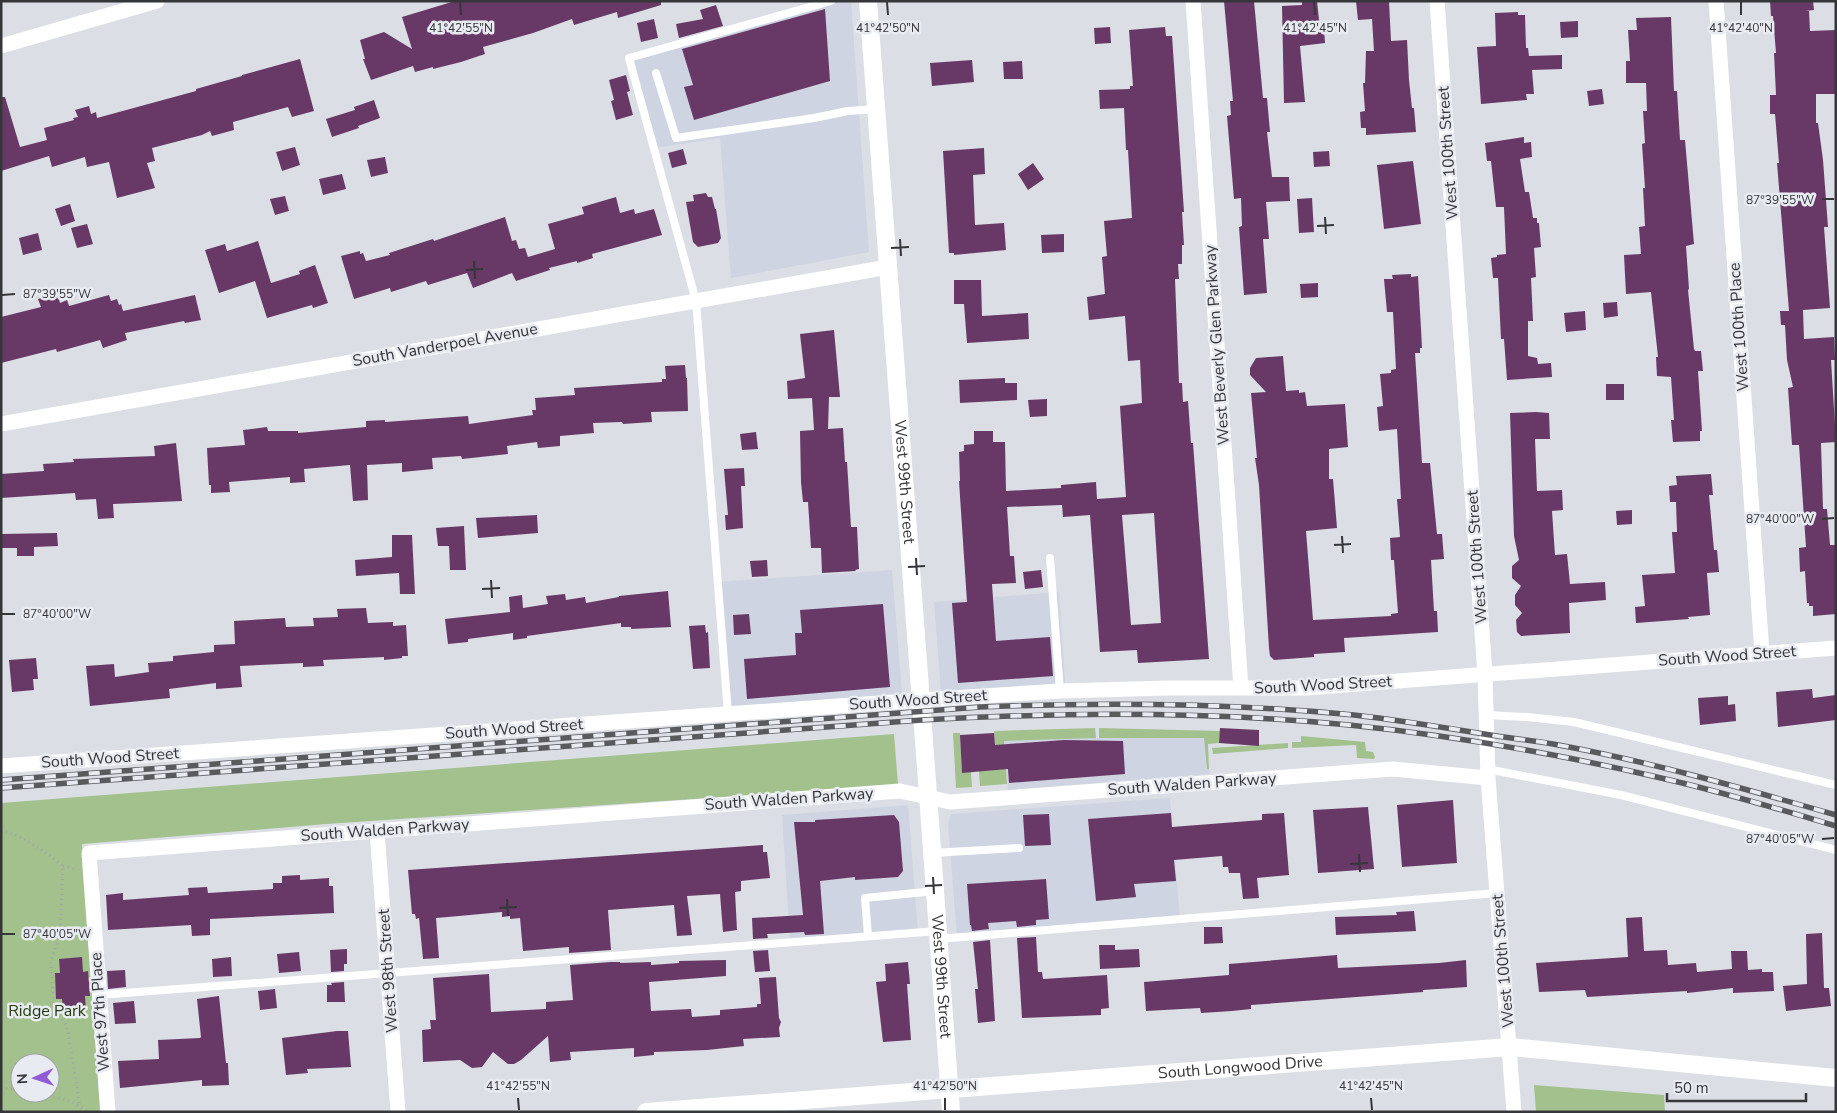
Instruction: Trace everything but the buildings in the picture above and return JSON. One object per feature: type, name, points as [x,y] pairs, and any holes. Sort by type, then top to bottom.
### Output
[{"type":"street","points":[[1,46],[157,1]]},
{"type":"street","name":"West 99th Street","points":[[868,1],[951,1112]]},
{"type":"street","name":"West Beverly Glen Parkway","points":[[1194,1],[1241,688]]},
{"type":"street","name":"West 100th Street","points":[[1437,1],[1485,674],[1488,774],[1514,1112]]},
{"type":"street","name":"West 100th Place","points":[[1716,1],[1762,653]]},
{"type":"street","name":"South Vanderpoel Avenue","points":[[1,424],[888,267]]},
{"type":"street","name":"South Wood Street","points":[[1,766],[1060,691],[1169,688],[1305,688],[1836,648]]},
{"type":"street","name":"South Walden Parkway","points":[[89,853],[900,791],[950,802],[1393,769],[1488,774]]},
{"type":"street","name":"West 98th Street","points":[[378,831],[398,1112]]},
{"type":"street","name":"West 97th Place","points":[[89,853],[108,1112]]},
{"type":"street","name":"South Longwood Drive","points":[[646,1112],[1510,1047],[1836,1078]]},
{"type":"lane","points":[[728,714],[696,301],[629,58],[830,1]]},
{"type":"lane","points":[[656,73],[676,138],[876,108]]},
{"type":"lane","points":[[1050,558],[1060,691]]},
{"type":"lane","points":[[1486,714],[1527,716],[1574,722],[1836,785]]},
{"type":"lane","points":[[1488,774],[1621,795],[1836,850]]},
{"type":"lane","points":[[932,853],[1019,848]]},
{"type":"lane","points":[[868,936],[865,898],[935,891]]},
{"type":"lane","points":[[99,995],[868,936],[938,935],[1497,893]]},
{"type":"path","points":[[1,830],[16,835],[45,852],[63,866],[60,935],[51,960],[54,1009],[65,1023],[68,1032],[80,1107]]},
{"type":"path","points":[[60,1098],[68,1100],[89,1112]]},
{"type":"shaded area","points":[[831,1],[851,1],[869,252],[731,278],[720,138],[654,148],[629,58]]},
{"type":"shaded area","points":[[892,570],[902,694],[728,707],[718,582]]},
{"type":"shaded area","points":[[1059,592],[1065,683],[941,692],[934,602]]},
{"type":"shaded area","points":[[1073,738],[1204,738],[1207,769],[1209,769],[1210,774],[1008,790],[1004,741]]},
{"type":"shaded area","points":[[1170,798],[1180,919],[957,937],[948,823],[951,814]]},
{"type":"shaded area","points":[[908,805],[918,932],[790,942],[782,815]]},
{"type":"green space","points":[[1095,728],[1096,738],[1004,741],[1007,784],[980,786],[979,771],[996,770],[994,731]]},
{"type":"green space","points":[[1099,728],[1220,731],[1219,743],[1208,744],[1209,769],[1207,769],[1204,738],[1099,738]]},
{"type":"green space","points":[[953,733],[960,733],[962,772],[971,772],[972,787],[956,788]]},
{"type":"green space","name":"Ridge Park","points":[[894,734],[898,785],[326,824],[82,844],[100,1112],[1,1112],[1,803]]},
{"type":"green space","points":[[1301,736],[1365,742],[1366,751],[1373,752],[1375,757],[1374,759],[1357,758],[1356,745],[1292,748],[1292,742],[1301,742]]},
{"type":"green space","points":[[1288,743],[1288,748],[1213,754],[1212,748]]},
{"type":"green space","points":[[1534,1085],[1664,1095],[1665,1112],[1536,1112]]},
{"type":"railway","points":[[1,780],[980,707],[1074,704],[1167,705],[1261,708],[1354,715],[1553,744],[1660,767],[1836,815]]},
{"type":"railway","points":[[1,788],[922,720],[1029,715],[1189,715],[1296,720],[1349,725],[1513,748],[1594,763],[1674,781],[1836,826]]}]
